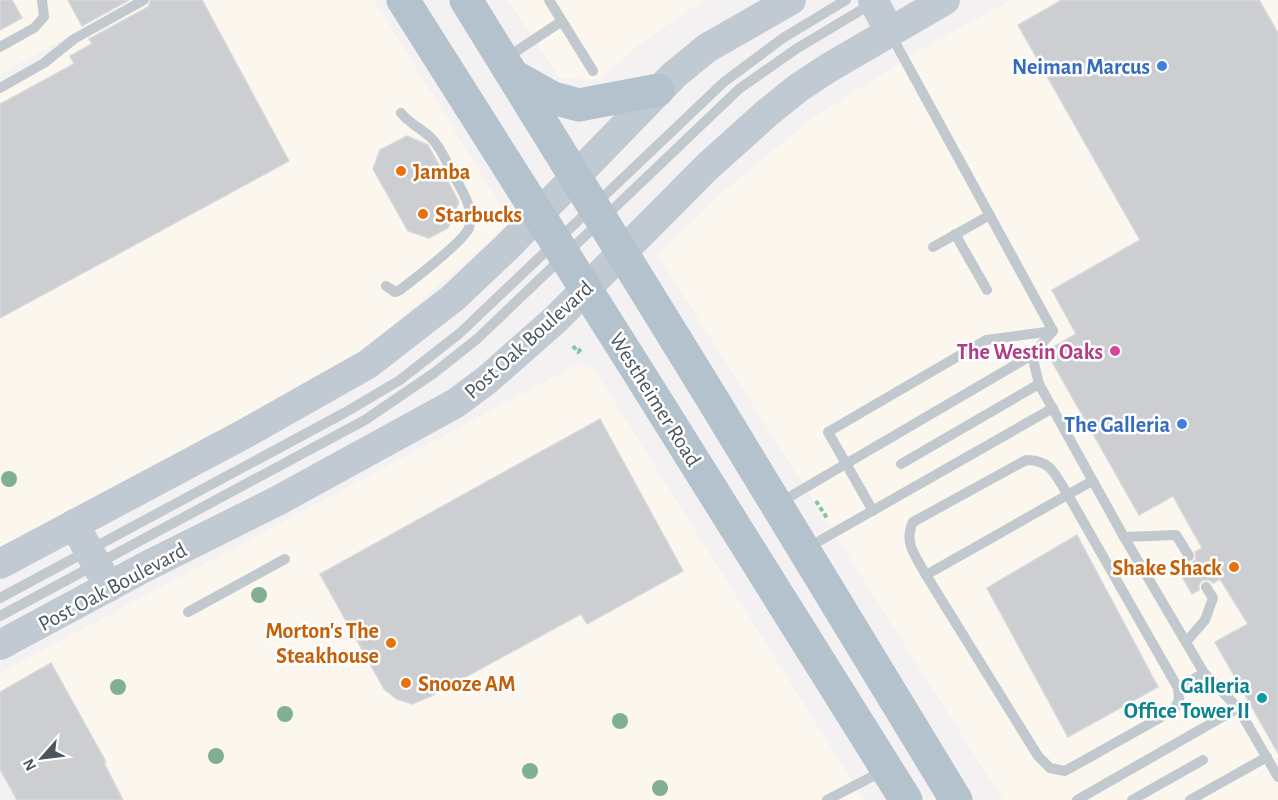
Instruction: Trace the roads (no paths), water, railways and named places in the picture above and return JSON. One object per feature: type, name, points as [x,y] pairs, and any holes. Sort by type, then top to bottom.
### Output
[{"type":"main road","name":"Westheimer Road","points":[[404,0],[906,800]]},
{"type":"main road","points":[[466,0],[956,800]]},
{"type":"main road","name":"Post Oak Boulevard","points":[[0,645],[92,556],[246,433],[368,364],[453,298],[508,246],[658,90],[707,48],[791,0]]},
{"type":"main road","name":"Post Oak Boulevard","points":[[0,564],[92,556],[279,500],[456,403],[488,379],[556,319],[707,167],[767,113],[798,88],[830,67],[945,0]]},
{"type":"main road","points":[[868,1],[890,32]]},
{"type":"main road","points":[[508,68],[553,98],[579,105],[658,90]]},
{"type":"main road","points":[[750,551],[769,540],[774,541],[855,632]]},
{"type":"lane","points":[[0,47],[34,28],[44,17],[42,0]]},
{"type":"lane","points":[[0,88],[44,63],[74,39],[144,0]]},
{"type":"lane","points":[[549,0],[593,71]]},
{"type":"lane","points":[[0,616],[92,556],[400,380],[460,333],[560,248],[597,212],[739,89],[770,65],[868,1]]},
{"type":"lane","points":[[0,598],[92,556],[365,420],[398,399],[477,339],[560,248],[701,103],[748,63],[783,38],[868,1]]},
{"type":"lane","points":[[508,68],[562,21]]},
{"type":"lane","points":[[890,32],[1053,331]]},
{"type":"lane","points":[[386,286],[395,292],[400,290],[428,268],[469,228],[470,217],[469,205],[462,190],[431,137],[411,124],[401,113]]},
{"type":"lane","points":[[933,247],[990,214]]},
{"type":"lane","points":[[955,234],[987,290]]},
{"type":"lane","points":[[777,505],[1032,356],[1053,331]]},
{"type":"lane","points":[[873,511],[828,432],[986,340],[1053,331]]},
{"type":"lane","points":[[1032,356],[1039,384],[1092,482],[1204,674],[1238,708],[1278,777]]},
{"type":"lane","points":[[902,464],[1039,384]]},
{"type":"lane","points":[[804,549],[1053,408]]},
{"type":"lane","points":[[1026,460],[1039,460],[1050,466],[1068,495],[1178,688],[1179,700],[1174,710],[1065,771],[1050,768],[1038,756],[926,575],[909,543],[909,531],[913,522],[1026,460]]},
{"type":"lane","points":[[926,575],[1092,482]]},
{"type":"lane","points":[[1124,537],[1176,535],[1189,556]]},
{"type":"lane","points":[[188,612],[285,559]]},
{"type":"lane","points":[[1186,642],[1205,620],[1213,598],[1206,587]]},
{"type":"lane","points":[[1178,688],[1204,674]]},
{"type":"lane","points":[[1077,800],[1238,708]]},
{"type":"lane","points":[[1190,800],[1267,757]]},
{"type":"lane","points":[[1132,800],[1203,760]]},
{"type":"lane","points":[[827,800],[886,769]]},
{"type":"place","name":"Neiman Marcus","points":[[1162,66]]},
{"type":"place","name":"Jamba","points":[[401,171]]},
{"type":"place","name":"Starbucks","points":[[423,214]]},
{"type":"place","name":"The Westin Oaks","points":[[1115,351]]},
{"type":"place","name":"The Galleria","points":[[1182,424]]},
{"type":"place","name":"Shake Shack","points":[[1234,567]]},
{"type":"place","name":"Morton's The Steakhouse","points":[[391,643]]},
{"type":"place","name":"Snooze AM","points":[[406,683]]},
{"type":"place","name":"Galleria Office Tower II","points":[[1262,698]]}]
